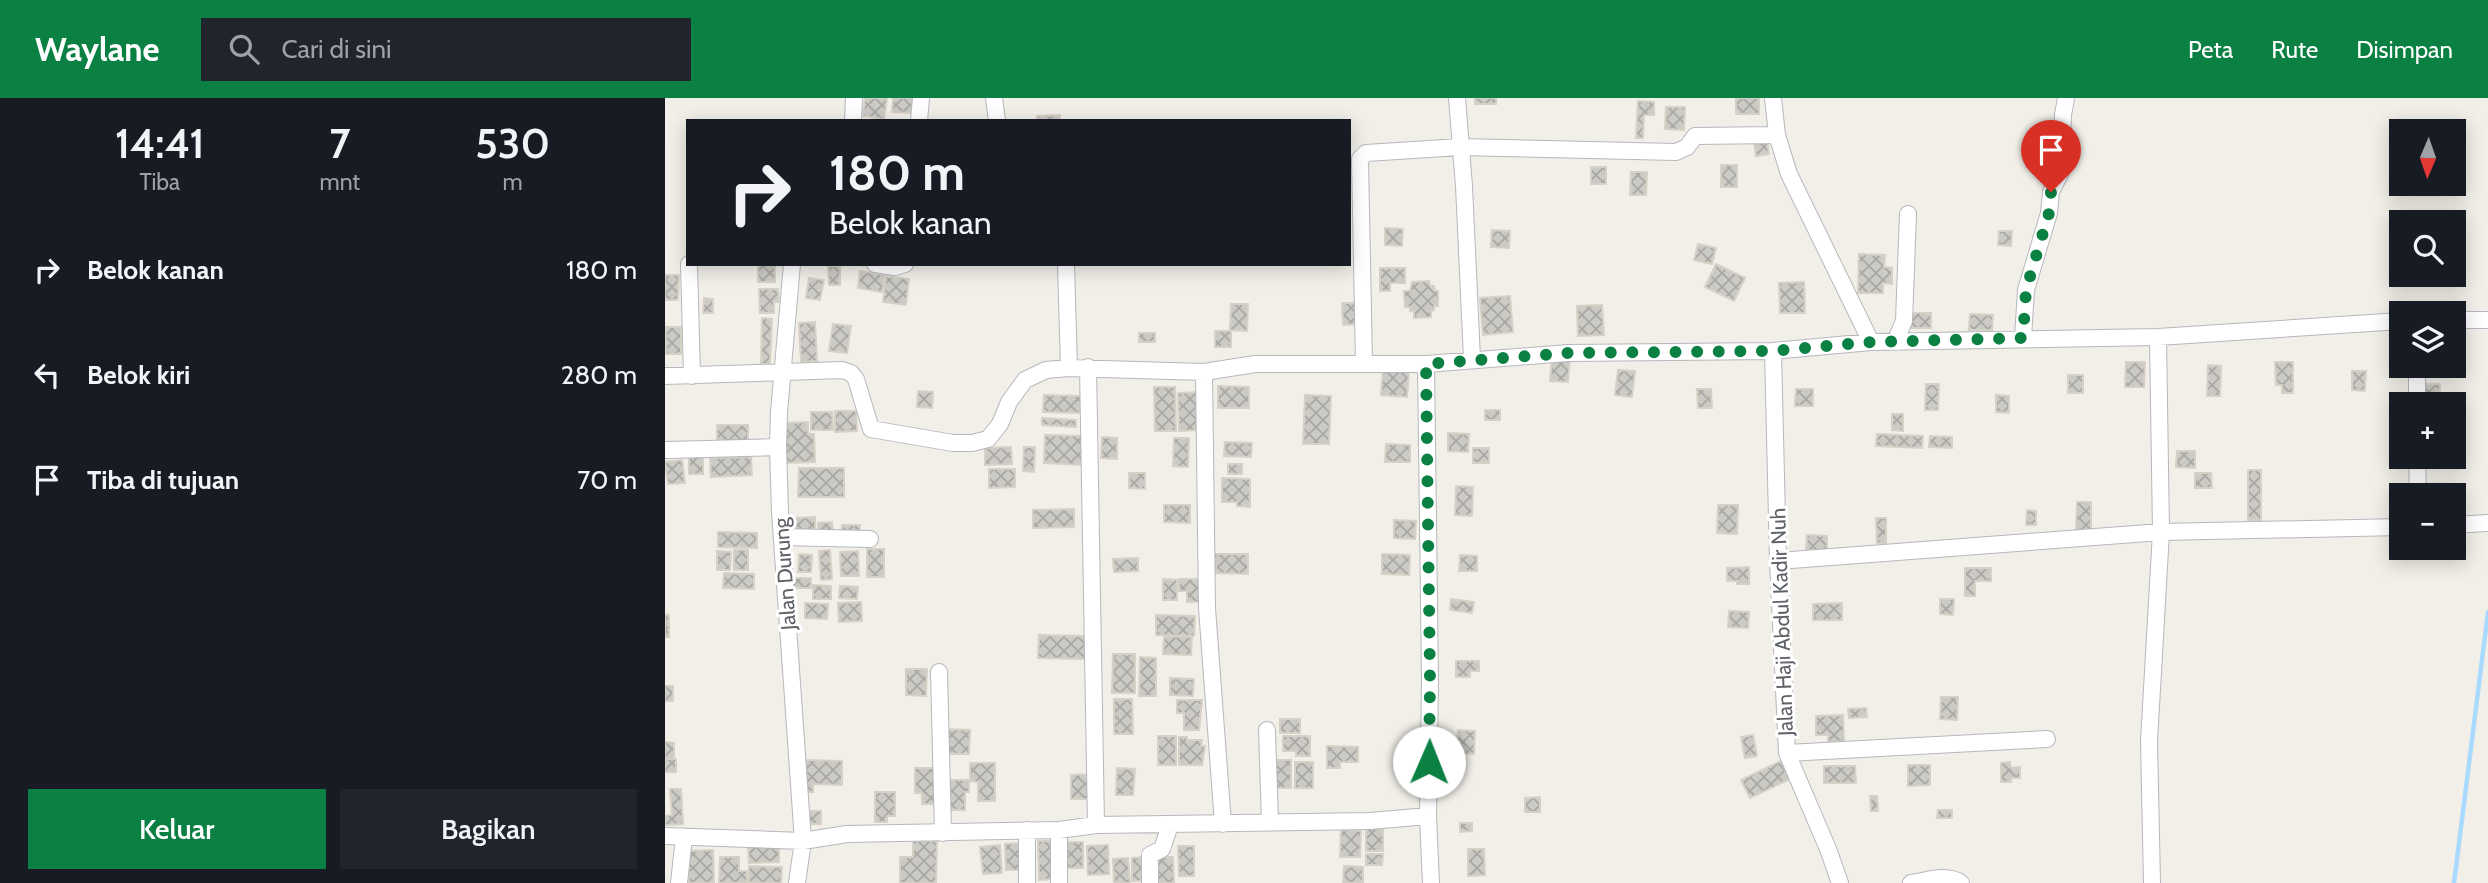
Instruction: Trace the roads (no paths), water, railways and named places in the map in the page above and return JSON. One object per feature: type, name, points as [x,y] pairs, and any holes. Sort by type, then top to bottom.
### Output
[{"type":"street","points":[[853,119],[854,98]]},
{"type":"street","points":[[919,119],[921,98]]},
{"type":"street","points":[[993,98],[997,119]]},
{"type":"street","points":[[1457,98],[1472,359]]},
{"type":"street","points":[[1773,98],[1777,135],[1789,174],[1871,342]]},
{"type":"street","points":[[2023,338],[2026,290],[2049,213],[2051,192],[2061,172],[2066,98]]},
{"type":"street","points":[[1364,364],[1360,159],[1366,153],[1460,146],[1676,152],[1695,136],[1777,135]]},
{"type":"street","points":[[1898,342],[1904,321],[1908,214]]},
{"type":"street","points":[[689,266],[692,376]]},
{"type":"street","name":"Jalan Durung","points":[[792,266],[778,447],[803,841],[797,883]]},
{"type":"street","points":[[1066,266],[1069,368]]},
{"type":"street","points":[[2466,320],[2488,320]]},
{"type":"street","points":[[665,376],[842,370],[851,373],[856,379],[869,426],[878,432],[972,443],[988,439],[994,434],[1009,402],[1025,380],[1046,370],[1069,368],[1204,372],[1255,364],[1426,364],[1568,353],[1773,351],[1871,342],[2158,337],[2389,322]]},
{"type":"street","points":[[2152,883],[2149,741],[2161,532],[2158,337]]},
{"type":"street","name":"Jalan Haji Abdul Kadir Nuh","points":[[1773,351],[1778,561],[1787,753],[1840,883]]},
{"type":"street","points":[[1426,364],[1430,681],[1428,816],[1431,883]]},
{"type":"street","points":[[1088,367],[1096,825]]},
{"type":"street","points":[[1204,372],[1207,608],[1223,824]]},
{"type":"street","points":[[667,450],[778,447]]},
{"type":"street","points":[[2466,524],[2488,523]]},
{"type":"street","points":[[1778,561],[2161,532],[2389,527]]},
{"type":"street","points":[[782,537],[870,539]]},
{"type":"street","points":[[939,672],[943,833]]},
{"type":"street","points":[[1267,730],[1270,822]]},
{"type":"street","points":[[1787,753],[2047,739]]},
{"type":"street","points":[[665,836],[803,841],[847,834],[1059,830],[1096,825],[1370,821],[1428,816]]},
{"type":"street","points":[[1150,883],[1150,855],[1161,849],[1170,825]]},
{"type":"street","points":[[1027,830],[1027,883]]},
{"type":"street","points":[[1059,830],[1059,883]]},
{"type":"street","points":[[679,883],[684,837]]},
{"type":"street","points":[[1911,883],[1943,878],[1955,879],[1961,883]]},
{"type":"waterway","points":[[2454,883],[2488,612]]}]
